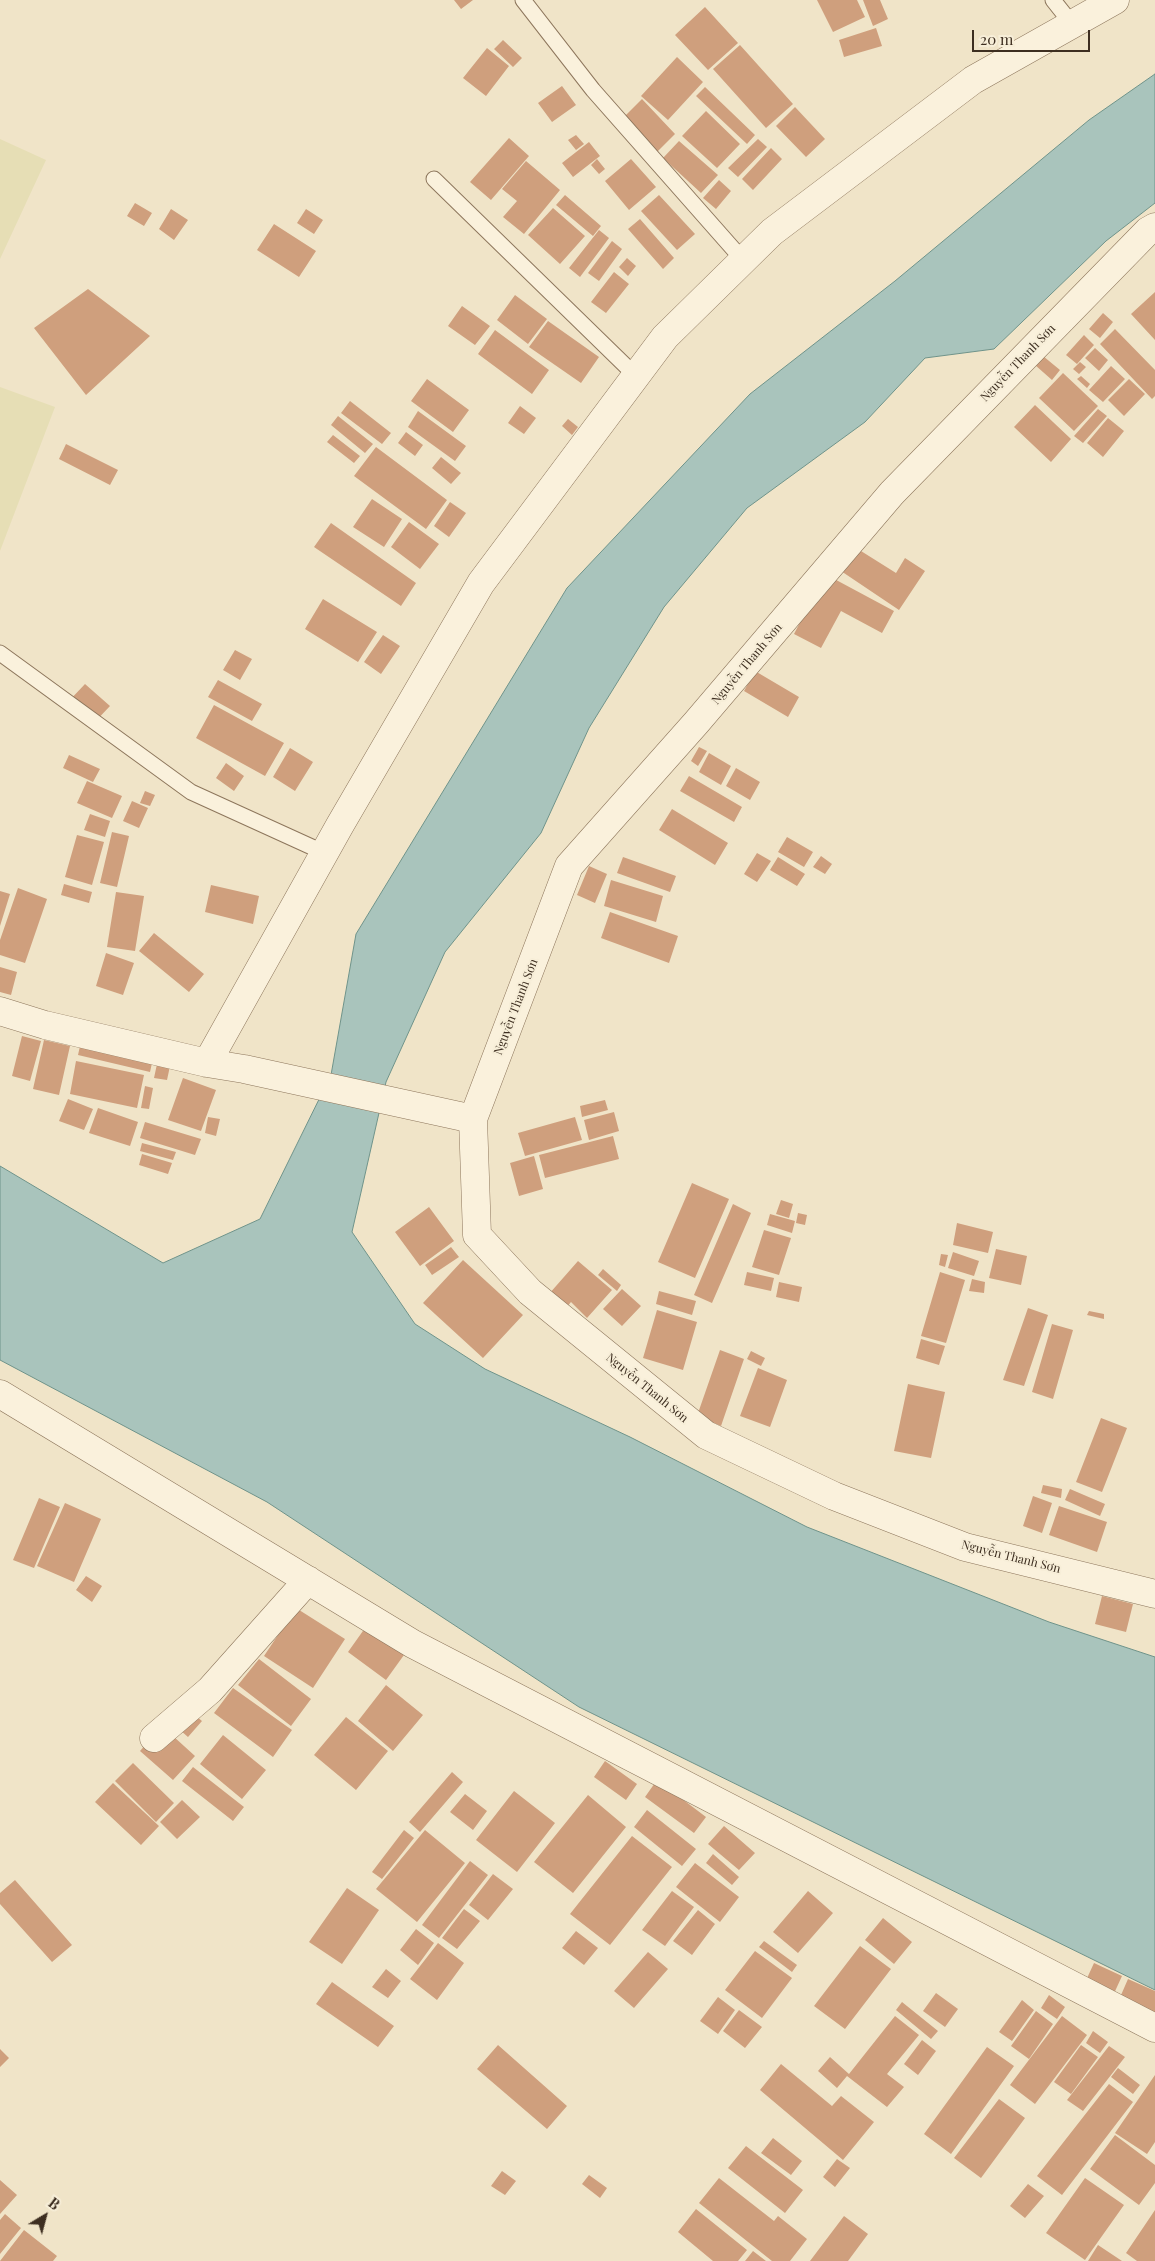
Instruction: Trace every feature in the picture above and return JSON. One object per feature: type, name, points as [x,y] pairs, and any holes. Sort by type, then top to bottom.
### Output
[{"type":"street","points":[[208,1063],[325,853],[481,583],[665,337],[772,232],[973,80],[1115,0]]},
{"type":"street","name":"Nguyễn Thanh Sơn","points":[[1155,227],[1148,231],[892,493],[696,723],[570,866],[473,1118],[477,1234],[530,1292],[706,1435],[834,1496],[966,1547],[1155,1594]]},
{"type":"street","points":[[0,1011],[45,1025],[208,1063],[473,1118]]},
{"type":"street","points":[[0,1394],[413,1644],[1155,2028]]},
{"type":"street","points":[[154,1738],[210,1690],[308,1580]]},
{"type":"lane","points":[[523,0],[593,90],[743,260]]},
{"type":"lane","points":[[1053,0],[1072,24]]},
{"type":"lane","points":[[434,179],[636,376]]},
{"type":"lane","points":[[0,653],[191,792],[325,853]]},
{"type":"shaded area","points":[[0,139],[46,160],[0,259]]},
{"type":"shaded area","points":[[0,387],[55,407],[0,551]]},
{"type":"water","points":[[1155,74],[1155,203],[1106,241],[994,349],[925,358],[865,422],[747,508],[664,607],[589,728],[541,833],[445,952],[386,1082],[352,1232],[415,1324],[485,1369],[630,1437],[807,1527],[1049,1622],[1155,1657],[1155,1990],[579,1707],[267,1502],[0,1360],[0,1166],[163,1263],[260,1219],[331,1075],[356,934],[567,588],[750,394],[895,281],[1089,120]]},
{"type":"building","points":[[454,0],[473,0],[461,9]]},
{"type":"building","points":[[817,0],[857,0],[865,17],[833,32]]},
{"type":"building","points":[[863,0],[880,0],[888,19],[873,26]]},
{"type":"building","points":[[705,7],[738,43],[708,70],[675,35]]},
{"type":"building","points":[[876,28],[882,46],[844,57],[839,40]]},
{"type":"building","points":[[503,40],[522,58],[513,67],[494,49]]},
{"type":"building","points":[[740,45],[793,104],[766,128],[713,69]]},
{"type":"building","points":[[487,48],[509,66],[486,96],[463,78]]},
{"type":"building","points":[[677,57],[703,82],[668,120],[641,96]]},
{"type":"building","points":[[562,86],[576,105],[552,122],[538,103]]},
{"type":"building","points":[[705,87],[755,135],[747,144],[696,96]]},
{"type":"building","points":[[642,99],[675,134],[656,153],[622,119]]},
{"type":"building","points":[[795,107],[825,139],[806,157],[776,126]]},
{"type":"building","points":[[706,111],[740,144],[717,168],[682,136]]},
{"type":"building","points":[[576,135],[584,144],[576,150],[568,140]]},
{"type":"building","points":[[509,138],[529,156],[491,200],[470,182]]},
{"type":"building","points":[[758,139],[767,147],[738,177],[728,168]]},
{"type":"building","points":[[679,141],[718,175],[701,193],[663,158]]},
{"type":"building","points":[[589,142],[600,156],[573,177],[562,163]]},
{"type":"building","points":[[771,148],[782,159],[753,190],[742,179]]},
{"type":"building","points":[[597,159],[605,169],[599,174],[591,165]]},
{"type":"building","points":[[631,159],[656,187],[629,210],[605,181]]},
{"type":"building","points":[[526,161],[560,190],[524,234],[503,217],[517,201],[502,189]]},
{"type":"building","points":[[719,180],[731,191],[716,209],[703,198]]},
{"type":"building","points":[[565,195],[601,226],[593,236],[556,205]]},
{"type":"building","points":[[659,195],[695,234],[677,250],[641,211]]},
{"type":"building","points":[[135,203],[152,213],[144,226],[127,216]]},
{"type":"building","points":[[553,208],[585,236],[560,264],[528,235]]},
{"type":"building","points":[[171,209],[188,220],[174,240],[159,229]]},
{"type":"building","points":[[306,209],[323,220],[314,234],[297,223]]},
{"type":"building","points":[[640,219],[674,258],[663,269],[628,229]]},
{"type":"building","points":[[274,224],[316,251],[299,277],[257,250]]},
{"type":"building","points":[[599,230],[609,238],[580,277],[569,268]]},
{"type":"building","points":[[612,241],[622,249],[599,281],[588,273]]},
{"type":"building","points":[[627,258],[636,266],[628,276],[619,267]]},
{"type":"building","points":[[614,272],[629,284],[606,313],[591,302]]},
{"type":"building","points":[[88,289],[150,336],[86,395],[34,328]]},
{"type":"building","points":[[1155,292],[1155,340],[1131,314]]},
{"type":"building","points":[[515,295],[547,319],[528,344],[497,320]]},
{"type":"building","points":[[462,306],[490,326],[475,345],[448,326]]},
{"type":"building","points":[[1103,313],[1113,322],[1100,338],[1089,329]]},
{"type":"building","points":[[548,321],[599,357],[581,383],[529,347]]},
{"type":"building","points":[[1115,329],[1155,370],[1155,396],[1152,399],[1100,344]]},
{"type":"building","points":[[495,330],[549,370],[532,394],[478,354]]},
{"type":"building","points":[[1084,335],[1094,345],[1077,364],[1066,355]]},
{"type":"building","points":[[1095,348],[1108,360],[1099,371],[1085,358]]},
{"type":"building","points":[[1043,356],[1060,370],[1052,380],[1035,365]]},
{"type":"building","points":[[1080,362],[1086,367],[1079,374],[1073,369]]},
{"type":"building","points":[[1111,366],[1125,379],[1103,402],[1089,390]]},
{"type":"building","points":[[1063,373],[1098,406],[1074,431],[1039,398]]},
{"type":"building","points":[[1081,376],[1090,384],[1087,388],[1077,379]]},
{"type":"building","points":[[427,379],[469,410],[453,432],[411,401]]},
{"type":"building","points":[[1129,379],[1145,394],[1124,416],[1108,400]]},
{"type":"building","points":[[350,401],[391,433],[382,444],[341,413]]},
{"type":"building","points":[[1035,405],[1071,439],[1051,462],[1014,427]]},
{"type":"building","points":[[520,406],[536,418],[524,434],[508,423]]},
{"type":"building","points":[[1098,409],[1107,416],[1083,443],[1074,436]]},
{"type":"building","points":[[418,411],[466,446],[455,461],[408,427]]},
{"type":"building","points":[[338,416],[373,444],[365,453],[331,425]]},
{"type":"building","points":[[1108,418],[1124,431],[1103,457],[1087,443]]},
{"type":"building","points":[[568,419],[578,427],[572,435],[562,426]]},
{"type":"building","points":[[406,432],[423,445],[415,456],[398,443]]},
{"type":"building","points":[[333,435],[360,456],[354,463],[327,442]]},
{"type":"building","points":[[66,444],[118,470],[110,485],[59,459]]},
{"type":"building","points":[[376,447],[447,500],[426,529],[354,476]]},
{"type":"building","points":[[441,457],[461,473],[451,484],[432,468]]},
{"type":"building","points":[[372,499],[402,519],[384,547],[353,527]]},
{"type":"building","points":[[450,502],[466,513],[449,537],[434,526]]},
{"type":"building","points":[[409,522],[439,544],[420,569],[391,547]]},
{"type":"building","points":[[331,523],[416,583],[401,606],[314,547]]},
{"type":"building","points":[[853,546],[896,573],[905,558],[925,571],[899,610],[838,569]]},
{"type":"building","points":[[825,574],[894,611],[882,633],[841,611],[821,648],[794,634]]},
{"type":"building","points":[[323,599],[377,632],[358,662],[305,629]]},
{"type":"building","points":[[383,635],[400,646],[381,674],[364,662]]},
{"type":"building","points":[[235,650],[252,659],[240,680],[223,670]]},
{"type":"building","points":[[755,671],[799,697],[788,717],[744,691]]},
{"type":"building","points":[[218,680],[262,704],[252,721],[208,697]]},
{"type":"building","points":[[85,684],[110,706],[92,725],[67,703]]},
{"type":"building","points":[[214,705],[284,743],[265,776],[196,738]]},
{"type":"building","points":[[699,747],[707,751],[698,766],[691,761]]},
{"type":"building","points":[[290,748],[313,762],[295,791],[273,777]]},
{"type":"building","points":[[709,753],[731,766],[721,785],[699,772]]},
{"type":"building","points":[[69,755],[100,769],[93,782],[63,768]]},
{"type":"building","points":[[226,763],[244,776],[234,791],[216,778]]},
{"type":"building","points":[[736,768],[760,782],[750,800],[726,786]]},
{"type":"building","points":[[689,776],[742,807],[734,822],[680,791]]},
{"type":"building","points":[[87,781],[122,796],[112,818],[77,803]]},
{"type":"building","points":[[145,791],[155,795],[150,806],[140,803]]},
{"type":"building","points":[[132,801],[148,808],[139,828],[123,821]]},
{"type":"building","points":[[672,809],[728,843],[715,865],[659,830]]},
{"type":"building","points":[[90,814],[110,821],[105,837],[84,830]]},
{"type":"building","points":[[112,832],[129,836],[117,887],[100,883]]},
{"type":"building","points":[[77,835],[104,842],[92,885],[65,877]]},
{"type":"building","points":[[787,837],[813,852],[804,867],[778,852]]},
{"type":"building","points":[[757,853],[771,861],[757,882],[744,874]]},
{"type":"building","points":[[821,856],[832,864],[825,874],[813,867]]},
{"type":"building","points":[[623,857],[676,876],[670,892],[617,873]]},
{"type":"building","points":[[778,857],[805,874],[797,886],[770,870]]},
{"type":"building","points":[[589,866],[607,874],[595,903],[577,895]]},
{"type":"building","points":[[611,880],[663,896],[656,922],[604,906]]},
{"type":"building","points":[[64,884],[92,892],[89,903],[61,895]]},
{"type":"building","points":[[211,885],[259,896],[253,924],[205,912]]},
{"type":"building","points":[[18,888],[47,899],[25,963],[0,955],[0,940]]},
{"type":"building","points":[[0,891],[10,894],[0,926]]},
{"type":"building","points":[[116,892],[144,896],[135,951],[107,947]]},
{"type":"building","points":[[610,912],[678,936],[669,963],[601,938]]},
{"type":"building","points":[[154,933],[204,974],[189,992],[139,951]]},
{"type":"building","points":[[106,953],[134,963],[123,995],[96,986]]},
{"type":"building","points":[[0,967],[17,972],[11,995],[0,992]]},
{"type":"building","points":[[22,1036],[41,1041],[30,1081],[12,1076]]},
{"type":"building","points":[[44,1040],[70,1046],[59,1095],[33,1089]]},
{"type":"building","points":[[80,1046],[152,1063],[150,1072],[78,1055]]},
{"type":"building","points":[[76,1061],[144,1075],[137,1108],[70,1094]]},
{"type":"building","points":[[157,1064],[170,1066],[167,1080],[154,1078]]},
{"type":"building","points":[[183,1078],[216,1090],[201,1131],[168,1120]]},
{"type":"building","points":[[145,1086],[153,1088],[149,1109],[141,1108]]},
{"type":"building","points":[[68,1099],[93,1109],[84,1130],[59,1121]]},
{"type":"building","points":[[605,1100],[608,1110],[582,1117],[580,1106]]},
{"type":"building","points":[[98,1108],[138,1122],[130,1146],[89,1133]]},
{"type":"building","points":[[614,1112],[619,1131],[589,1140],[584,1120]]},
{"type":"building","points":[[208,1117],[220,1119],[216,1136],[205,1133]]},
{"type":"building","points":[[575,1117],[582,1140],[525,1156],[518,1133]]},
{"type":"building","points":[[145,1122],[201,1139],[195,1155],[140,1138]]},
{"type":"building","points":[[613,1136],[619,1159],[545,1178],[539,1155]]},
{"type":"building","points":[[142,1143],[176,1152],[173,1160],[140,1151]]},
{"type":"building","points":[[142,1154],[172,1163],[168,1174],[139,1165]]},
{"type":"building","points":[[534,1156],[543,1189],[519,1196],[510,1163]]},
{"type":"building","points":[[692,1183],[729,1199],[695,1278],[658,1262]]},
{"type":"building","points":[[781,1200],[793,1204],[789,1218],[776,1214]]},
{"type":"building","points":[[733,1204],[751,1213],[712,1303],[694,1295]]},
{"type":"building","points":[[429,1207],[454,1241],[420,1266],[395,1232]]},
{"type":"building","points":[[798,1213],[807,1215],[805,1225],[796,1223]]},
{"type":"building","points":[[770,1214],[795,1221],[792,1233],[767,1225]]},
{"type":"building","points":[[957,1223],[993,1232],[988,1253],[953,1245]]},
{"type":"building","points":[[764,1230],[791,1238],[779,1275],[752,1267]]},
{"type":"building","points":[[451,1247],[459,1257],[432,1275],[425,1265]]},
{"type":"building","points":[[996,1249],[1027,1256],[1021,1285],[989,1278]]},
{"type":"building","points":[[953,1252],[979,1261],[974,1276],[948,1268]]},
{"type":"building","points":[[941,1254],[948,1255],[945,1267],[939,1265]]},
{"type":"building","points":[[463,1260],[523,1315],[483,1358],[423,1303]]},
{"type":"building","points":[[578,1261],[612,1290],[587,1318],[571,1302],[566,1308],[549,1294]]},
{"type":"building","points":[[603,1269],[621,1285],[617,1291],[598,1275]]},
{"type":"building","points":[[747,1272],[774,1278],[771,1291],[744,1285]]},
{"type":"building","points":[[940,1272],[965,1280],[946,1343],[921,1336]]},
{"type":"building","points":[[972,1279],[985,1282],[984,1293],[969,1291]]},
{"type":"building","points":[[779,1282],[802,1287],[799,1302],[776,1297]]},
{"type":"building","points":[[622,1289],[641,1306],[622,1326],[603,1309]]},
{"type":"building","points":[[659,1291],[696,1301],[692,1315],[656,1304]]},
{"type":"building","points":[[1028,1308],[1048,1315],[1024,1386],[1003,1380]]},
{"type":"building","points":[[657,1310],[697,1322],[683,1370],[643,1358]]},
{"type":"building","points":[[1089,1311],[1104,1314],[1104,1319],[1087,1315]]},
{"type":"building","points":[[1052,1324],[1073,1330],[1053,1399],[1032,1392]]},
{"type":"building","points":[[921,1339],[945,1346],[939,1365],[916,1358]]},
{"type":"building","points":[[720,1350],[744,1359],[721,1426],[697,1416]]},
{"type":"building","points":[[751,1351],[765,1358],[761,1366],[747,1359]]},
{"type":"building","points":[[758,1368],[787,1380],[770,1427],[740,1416]]},
{"type":"building","points":[[908,1384],[945,1392],[931,1458],[894,1451]]},
{"type":"building","points":[[1101,1418],[1127,1428],[1102,1492],[1076,1482]]},
{"type":"building","points":[[1043,1485],[1062,1489],[1061,1498],[1041,1493]]},
{"type":"building","points":[[1070,1489],[1105,1504],[1100,1516],[1065,1500]]},
{"type":"building","points":[[1033,1496],[1052,1503],[1042,1533],[1023,1526]]},
{"type":"building","points":[[39,1498],[60,1507],[34,1568],[13,1560]]},
{"type":"building","points":[[65,1503],[101,1519],[74,1582],[37,1566]]},
{"type":"building","points":[[1059,1506],[1107,1522],[1097,1552],[1049,1535]]},
{"type":"building","points":[[86,1576],[102,1586],[92,1602],[76,1590]]},
{"type":"building","points":[[1102,1596],[1133,1604],[1126,1632],[1095,1624]]},
{"type":"building","points":[[296,1608],[345,1639],[313,1688],[264,1656]]},
{"type":"building","points":[[370,1621],[409,1648],[386,1680],[348,1652]]},
{"type":"building","points":[[259,1659],[311,1699],[291,1726],[238,1685]]},
{"type":"building","points":[[386,1685],[423,1715],[393,1751],[358,1721]]},
{"type":"building","points":[[233,1688],[292,1730],[273,1757],[214,1713]]},
{"type":"building","points":[[178,1701],[202,1721],[188,1737],[165,1717]]},
{"type":"building","points":[[346,1717],[388,1751],[356,1790],[314,1755]]},
{"type":"building","points":[[162,1726],[195,1756],[173,1780],[140,1751]]},
{"type":"building","points":[[223,1735],[266,1770],[242,1799],[200,1764]]},
{"type":"building","points":[[605,1761],[637,1784],[626,1800],[594,1777]]},
{"type":"building","points":[[133,1763],[174,1803],[156,1822],[115,1781]]},
{"type":"building","points":[[193,1767],[244,1807],[233,1821],[182,1781]]},
{"type":"building","points":[[452,1772],[463,1782],[420,1832],[409,1822]]},
{"type":"building","points":[[657,1780],[706,1817],[694,1833],[645,1797]]},
{"type":"building","points":[[113,1783],[159,1826],[141,1845],[95,1802]]},
{"type":"building","points":[[514,1791],[555,1823],[517,1872],[476,1840]]},
{"type":"building","points":[[465,1794],[487,1811],[473,1830],[450,1812]]},
{"type":"building","points":[[588,1795],[626,1827],[573,1893],[534,1862]]},
{"type":"building","points":[[182,1800],[200,1817],[177,1839],[160,1822]]},
{"type":"building","points":[[647,1810],[696,1849],[682,1866],[634,1827]]},
{"type":"building","points":[[724,1826],[755,1853],[739,1870],[708,1844]]},
{"type":"building","points":[[404,1830],[414,1838],[382,1879],[372,1872]]},
{"type":"building","points":[[425,1830],[465,1863],[417,1922],[376,1889]]},
{"type":"building","points":[[632,1836],[672,1867],[610,1945],[570,1914]]},
{"type":"building","points":[[713,1854],[739,1877],[732,1885],[706,1863]]},
{"type":"building","points":[[470,1861],[488,1875],[439,1938],[422,1925]]},
{"type":"building","points":[[695,1863],[739,1897],[720,1922],[676,1887]]},
{"type":"building","points":[[493,1874],[513,1889],[488,1920],[469,1905]]},
{"type":"building","points":[[15,1880],[72,1945],[52,1962],[0,1904],[0,1893]]},
{"type":"building","points":[[347,1888],[379,1910],[342,1964],[309,1942]]},
{"type":"building","points":[[672,1891],[694,1907],[665,1946],[642,1930]]},
{"type":"building","points":[[808,1891],[833,1913],[798,1953],[773,1932]]},
{"type":"building","points":[[464,1909],[480,1921],[457,1949],[442,1938]]},
{"type":"building","points":[[698,1910],[715,1924],[692,1955],[673,1941]]},
{"type":"building","points":[[883,1918],[912,1942],[894,1964],[865,1940]]},
{"type":"building","points":[[416,1929],[434,1943],[418,1965],[400,1950]]},
{"type":"building","points":[[576,1931],[598,1948],[584,1965],[562,1948]]},
{"type":"building","points":[[764,1941],[797,1965],[792,1972],[759,1947]]},
{"type":"building","points":[[438,1943],[464,1963],[437,2000],[410,1979]]},
{"type":"building","points":[[860,1946],[891,1969],[845,2029],[814,2006]]},
{"type":"building","points":[[755,1951],[792,1978],[762,2018],[725,1990]]},
{"type":"building","points":[[648,1952],[668,1969],[634,2008],[614,1991]]},
{"type":"building","points":[[1094,1963],[1122,1976],[1111,2000],[1083,1987]]},
{"type":"building","points":[[386,1969],[401,1981],[388,1998],[372,1987]]},
{"type":"building","points":[[1128,1979],[1155,1991],[1155,2019],[1118,2002]]},
{"type":"building","points":[[332,1982],[394,2026],[378,2047],[316,2004]]},
{"type":"building","points":[[936,1993],[958,2009],[945,2027],[923,2011]]},
{"type":"building","points":[[1049,1995],[1065,2007],[1057,2019],[1041,2008]]},
{"type":"building","points":[[718,1997],[735,2010],[718,2034],[700,2021]]},
{"type":"building","points":[[1022,2000],[1034,2010],[1012,2041],[999,2032]]},
{"type":"building","points":[[902,2002],[938,2031],[931,2039],[896,2010]]},
{"type":"building","points":[[739,2010],[762,2027],[745,2048],[723,2031]]},
{"type":"building","points":[[1036,2011],[1053,2024],[1029,2059],[1011,2046]]},
{"type":"building","points":[[895,2016],[919,2035],[887,2074],[904,2087],[887,2107],[847,2076],[837,2088],[818,2071],[830,2057],[849,2074]]},
{"type":"building","points":[[1062,2016],[1087,2035],[1035,2104],[1010,2085]]},
{"type":"building","points":[[1093,2031],[1108,2042],[1100,2053],[1086,2043]]},
{"type":"building","points":[[922,2040],[936,2051],[918,2075],[904,2064]]},
{"type":"building","points":[[498,2045],[567,2106],[547,2129],[477,2069]]},
{"type":"building","points":[[1081,2045],[1098,2057],[1071,2094],[1054,2082]]},
{"type":"building","points":[[1109,2046],[1125,2057],[1083,2111],[1067,2100]]},
{"type":"building","points":[[987,2047],[1014,2066],[951,2154],[924,2134]]},
{"type":"building","points":[[0,2049],[9,2058],[0,2067]]},
{"type":"building","points":[[781,2064],[832,2106],[841,2096],[874,2122],[843,2160],[760,2090]]},
{"type":"building","points":[[1118,2068],[1140,2085],[1133,2094],[1111,2077]]},
{"type":"building","points":[[1155,2075],[1155,2142],[1147,2154],[1115,2133]]},
{"type":"building","points":[[1109,2084],[1133,2102],[1062,2195],[1037,2176]]},
{"type":"building","points":[[999,2099],[1025,2118],[981,2178],[954,2158]]},
{"type":"building","points":[[1115,2135],[1155,2165],[1155,2183],[1139,2205],[1090,2169]]},
{"type":"building","points":[[773,2138],[802,2161],[791,2175],[761,2153]]},
{"type":"building","points":[[746,2146],[803,2190],[785,2213],[728,2168]]},
{"type":"building","points":[[837,2159],[850,2168],[835,2187],[823,2177]]},
{"type":"building","points":[[502,2171],[516,2181],[505,2195],[491,2186]]},
{"type":"building","points":[[589,2175],[607,2188],[600,2198],[582,2184]]},
{"type":"building","points":[[719,2178],[774,2221],[778,2216],[807,2239],[790,2261],[772,2261],[699,2203]]},
{"type":"building","points":[[1085,2178],[1124,2205],[1085,2260],[1046,2233]]},
{"type":"building","points":[[0,2180],[17,2195],[0,2214]]},
{"type":"building","points":[[1028,2184],[1044,2196],[1025,2218],[1010,2206]]},
{"type":"building","points":[[696,2209],[747,2250],[738,2261],[713,2261],[678,2232]]},
{"type":"building","points":[[1155,2210],[1155,2261],[1137,2261],[1126,2253]]},
{"type":"building","points":[[5,2214],[21,2228],[0,2254],[0,2220]]},
{"type":"building","points":[[844,2216],[868,2234],[848,2261],[810,2261]]},
{"type":"building","points":[[24,2230],[57,2256],[53,2261],[0,2261]]},
{"type":"building","points":[[1098,2245],[1122,2261],[1088,2261]]},
{"type":"building","points":[[753,2251],[766,2261],[745,2261]]}]
